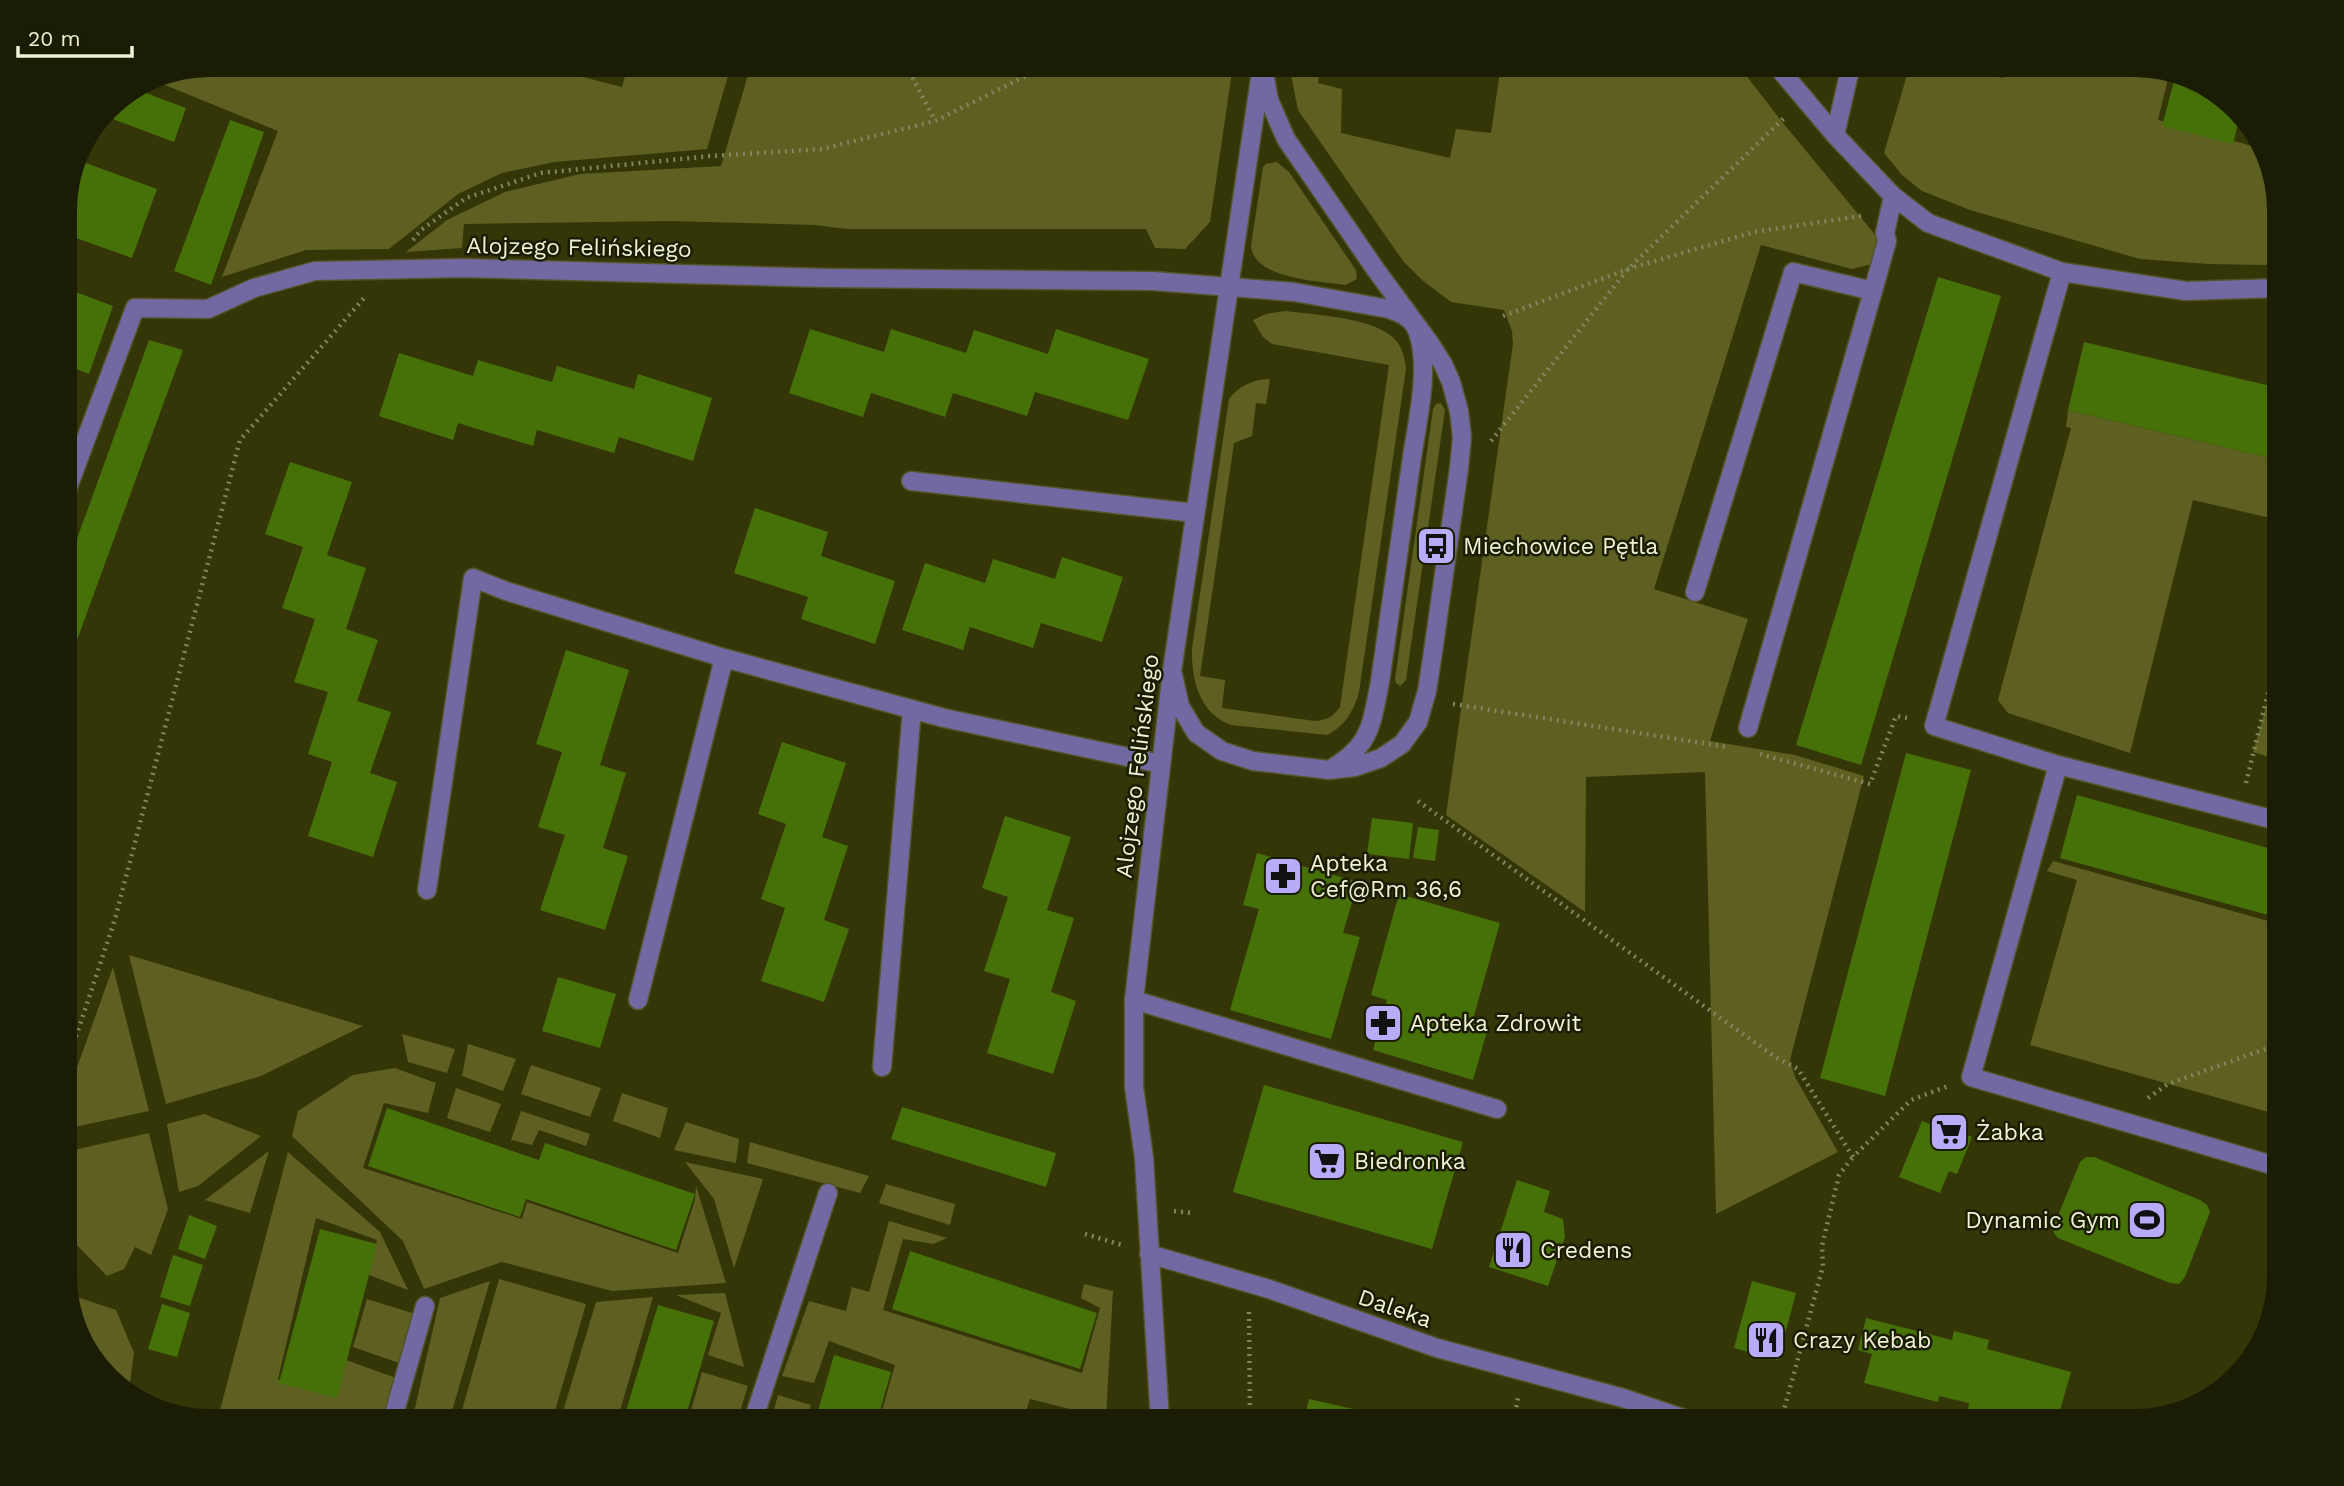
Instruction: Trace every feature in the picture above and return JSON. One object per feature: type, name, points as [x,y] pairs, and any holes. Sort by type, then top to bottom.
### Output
[{"type":"street","name":"Alojzego Felińskiego","points":[[1159,1409],[1144,1157],[1134,1087],[1134,1000],[1172,671],[1260,77]]},
{"type":"street","points":[[1172,671],[1180,706],[1196,733],[1222,751],[1253,761],[1329,770],[1355,767],[1381,758],[1402,744],[1418,722],[1427,691],[1460,468],[1462,437],[1459,411],[1443,364],[1286,139],[1269,100],[1264,77]]},
{"type":"street","points":[[1785,77],[1802,99],[1893,196],[1928,223],[2062,272],[2186,290],[2267,288]]},
{"type":"street","points":[[1835,135],[1848,77]]},
{"type":"street","points":[[1748,728],[1874,291],[1887,241],[1885,233],[1893,196]]},
{"type":"street","name":"Alojzego Felińskiego","points":[[77,463],[135,308],[208,309],[254,288],[315,271],[463,268],[828,278],[1153,281],[1229,286]]},
{"type":"street","points":[[1695,592],[1793,272],[1874,291]]},
{"type":"street","points":[[2062,272],[1934,726],[2058,765],[2267,818]]},
{"type":"street","points":[[1229,286],[1294,292],[1389,309],[1412,320],[1419,334],[1422,351],[1420,399],[1372,722],[1365,739],[1350,757],[1329,770]]},
{"type":"street","points":[[911,481],[1195,513]]},
{"type":"street","points":[[428,890],[473,579],[724,658],[912,709],[1161,764]]},
{"type":"street","points":[[638,1000],[724,658]]},
{"type":"street","points":[[882,1067],[912,709]]},
{"type":"street","points":[[2058,765],[1971,1077],[2267,1163]]},
{"type":"street","points":[[1134,1000],[1497,1109]]},
{"type":"street","points":[[757,1409],[828,1193]]},
{"type":"street","name":"Daleka","points":[[1149,1254],[1249,1283],[1437,1349],[1656,1409]]},
{"type":"street","points":[[396,1409],[425,1306]]},
{"type":"path","points":[[912,77],[935,121]]},
{"type":"path","points":[[77,1034],[115,919],[240,440],[421,230],[466,198],[541,173],[711,156],[822,149],[935,121],[1024,77]]},
{"type":"path","points":[[1491,440],[1628,269],[1802,99]]},
{"type":"path","points":[[1503,316],[1628,269],[1754,232],[1863,216],[1893,196]]},
{"type":"path","points":[[2238,811],[2267,696]]},
{"type":"path","points":[[1453,704],[1729,748]]},
{"type":"path","points":[[1755,753],[1870,784],[1896,716],[1934,726]]},
{"type":"path","points":[[1418,801],[1764,1049],[1798,1069],[1853,1157]]},
{"type":"path","points":[[2120,1120],[2168,1084],[2267,1048]]},
{"type":"path","points":[[1784,1409],[1823,1266],[1822,1246],[1839,1175],[1853,1157],[1911,1100],[1971,1077]]},
{"type":"path","points":[[1085,1234],[1149,1254]]},
{"type":"path","points":[[1249,1283],[1250,1409]]},
{"type":"shaded area","points":[[210,77],[583,77],[622,87],[625,77],[728,77],[707,149],[554,162],[502,173],[458,194],[389,249],[306,250],[222,277],[278,131],[165,85]]},
{"type":"shaded area","points":[[747,77],[1231,77],[1210,222],[1185,249],[1155,248],[1146,229],[846,229],[815,225],[670,221],[464,224],[462,248],[406,252],[447,220],[505,192],[580,174],[721,166]]},
{"type":"shaded area","points":[[1291,77],[1319,77],[1318,83],[1342,89],[1341,133],[1450,158],[1456,129],[1491,133],[1499,77],[1747,77],[1877,237],[1872,264],[1852,269],[1761,245],[1654,589],[1748,619],[1710,741],[1795,755],[1864,776],[1790,1060],[1795,1077],[1838,1152],[1716,1214],[1705,772],[1586,777],[1585,912],[1446,815],[1513,344],[1512,331],[1504,310],[1451,302],[1422,280],[1403,261],[1298,110]]},
{"type":"shaded area","points":[[1906,77],[2143,77],[2167,82],[2158,120],[2250,145],[2257,159],[2266,193],[2267,265],[2140,259],[1970,210],[1922,191],[1902,175],[1884,153]]},
{"type":"shaded area","points":[[1277,162],[1289,172],[1356,270],[1357,279],[1345,285],[1305,280],[1275,272],[1254,256],[1251,245],[1263,167]]},
{"type":"shaded area","points":[[1285,311],[1346,319],[1377,328],[1398,343],[1404,355],[1406,369],[1359,692],[1348,718],[1327,735],[1231,725],[1220,720],[1204,704],[1193,671],[1192,648],[1229,399],[1247,384],[1270,379],[1266,404],[1256,403],[1252,436],[1234,443],[1200,676],[1225,680],[1222,708],[1315,721],[1329,717],[1340,707],[1389,365],[1272,344],[1263,337],[1253,320],[1266,314]]},
{"type":"shaded area","points":[[1441,403],[1445,410],[1406,680],[1400,686],[1395,679],[1433,409],[1436,404]]},
{"type":"shaded area","points":[[2068,410],[2267,457],[2267,517],[2193,500],[2130,753],[2008,713],[1998,700],[2071,428],[2066,427]]},
{"type":"shaded area","points":[[2267,703],[2267,756],[2253,752]]},
{"type":"shaded area","points":[[2053,861],[2267,921],[2267,1112],[2030,1045],[2077,880],[2047,871]]},
{"type":"shaded area","points":[[129,955],[363,1026],[261,1076],[166,1104]]},
{"type":"shaded area","points":[[113,967],[149,1111],[77,1126],[77,1068]]},
{"type":"shaded area","points":[[402,1034],[455,1049],[447,1073],[408,1062]]},
{"type":"shaded area","points":[[468,1044],[516,1059],[503,1091],[462,1076]]},
{"type":"shaded area","points":[[531,1065],[601,1088],[590,1117],[521,1094]]},
{"type":"shaded area","points":[[395,1068],[436,1083],[428,1113],[384,1103],[363,1168],[522,1219],[527,1202],[678,1253],[695,1200],[696,1186],[726,1283],[612,1291],[502,1262],[424,1289],[403,1241],[292,1136],[298,1111],[353,1075]]},
{"type":"shaded area","points":[[456,1088],[501,1104],[490,1132],[447,1118]]},
{"type":"shaded area","points":[[622,1093],[668,1108],[660,1138],[613,1121]]},
{"type":"shaded area","points":[[521,1111],[590,1134],[586,1146],[539,1130],[532,1145],[511,1140]]},
{"type":"shaded area","points":[[204,1114],[261,1136],[198,1186],[179,1192],[167,1124]]},
{"type":"shaded area","points":[[686,1122],[739,1139],[736,1163],[674,1150]]},
{"type":"shaded area","points":[[149,1133],[168,1209],[151,1255],[135,1247],[124,1269],[107,1276],[77,1245],[77,1149]]},
{"type":"shaded area","points":[[750,1142],[869,1176],[860,1193],[747,1163]]},
{"type":"shaded area","points":[[269,1151],[250,1213],[205,1200]]},
{"type":"shaded area","points":[[288,1152],[380,1232],[408,1290],[369,1275],[377,1240],[316,1218],[278,1379],[337,1397],[346,1360],[396,1378],[388,1409],[220,1409]]},
{"type":"shaded area","points":[[685,1162],[763,1179],[734,1268],[714,1199]]},
{"type":"shaded area","points":[[886,1184],[955,1204],[950,1225],[879,1203]]},
{"type":"shaded area","points":[[889,1221],[947,1238],[933,1244],[903,1239],[883,1310],[1082,1373],[1100,1308],[1081,1298],[1084,1284],[1113,1291],[1106,1409],[1070,1409],[1030,1399],[1027,1409],[882,1409],[895,1365],[829,1341],[814,1383],[782,1376],[809,1301],[846,1311],[852,1287],[869,1292]]},
{"type":"shaded area","points":[[499,1279],[586,1304],[555,1409],[462,1409]]},
{"type":"shaded area","points":[[490,1281],[453,1409],[415,1409],[440,1298]]},
{"type":"shaded area","points":[[725,1293],[744,1367],[708,1355],[721,1313],[676,1295]]},
{"type":"shaded area","points":[[653,1297],[620,1409],[564,1409],[596,1302]]},
{"type":"shaded area","points":[[79,1298],[116,1310],[134,1353],[130,1382],[99,1350],[87,1327]]},
{"type":"shaded area","points":[[367,1299],[415,1314],[402,1364],[353,1347]]},
{"type":"shaded area","points":[[702,1372],[748,1386],[741,1409],[691,1409]]},
{"type":"shaded area","points":[[778,1395],[811,1405],[810,1409],[774,1409]]},
{"type":"building","points":[[2173,83],[2208,99],[2237,127],[2233,144],[2162,126]]},
{"type":"building","points":[[147,93],[186,108],[174,142],[113,119],[136,99]]},
{"type":"building","points":[[230,120],[264,132],[211,285],[174,271]]},
{"type":"building","points":[[86,163],[157,189],[132,258],[77,238],[77,201]]},
{"type":"building","points":[[1938,277],[2001,296],[1861,765],[1796,745]]},
{"type":"building","points":[[77,292],[113,306],[89,374],[77,370]]},
{"type":"building","points":[[810,329],[884,352],[891,329],[966,353],[974,330],[1048,354],[1056,329],[1149,359],[1128,420],[1035,392],[1027,416],[953,393],[945,417],[871,393],[863,417],[789,393]]},
{"type":"building","points":[[149,340],[183,350],[77,640],[77,539]]},
{"type":"building","points":[[2084,342],[2267,385],[2267,457],[2068,410]]},
{"type":"building","points":[[399,353],[473,376],[478,360],[552,382],[557,366],[634,389],[638,374],[712,398],[693,461],[619,437],[614,453],[537,430],[533,446],[458,423],[453,440],[379,416]]},
{"type":"building","points":[[290,462],[352,482],[327,555],[366,568],[346,629],[378,640],[357,701],[391,712],[370,773],[397,782],[373,857],[308,836],[332,762],[308,754],[328,692],[294,682],[315,619],[282,608],[303,547],[265,534]]},
{"type":"building","points":[[755,508],[828,532],[821,556],[895,581],[875,644],[801,619],[808,597],[734,573]]},
{"type":"building","points":[[1062,557],[1123,577],[1102,642],[1041,623],[1033,648],[970,627],[963,650],[902,630],[925,563],[985,583],[993,559],[1055,579]]},
{"type":"building","points":[[566,650],[629,670],[600,765],[626,773],[603,848],[628,856],[605,930],[540,910],[565,835],[538,827],[562,752],[536,744]]},
{"type":"building","points":[[782,742],[846,763],[822,837],[848,846],[824,920],[849,929],[824,1002],[761,981],[785,908],[761,899],[786,824],[758,814]]},
{"type":"building","points":[[1906,753],[1971,770],[1885,1096],[1820,1078]]},
{"type":"building","points":[[2077,795],[2267,848],[2267,915],[2060,858]]},
{"type":"building","points":[[1005,816],[1071,837],[1047,910],[1074,918],[1051,992],[1076,1001],[1053,1074],[987,1053],[1010,979],[984,971],[1008,897],[982,888]]},
{"type":"building","points":[[1372,818],[1413,823],[1409,859],[1367,854]]},
{"type":"building","points":[[1418,827],[1439,830],[1435,861],[1413,858]]},
{"type":"building","points":[[1257,853],[1358,882],[1343,933],[1360,937],[1331,1039],[1230,1010],[1259,909],[1243,905]]},
{"type":"building","points":[[1399,894],[1500,923],[1472,1023],[1488,1028],[1473,1080],[1373,1050],[1387,1000],[1371,995]]},
{"type":"building","points":[[558,977],[616,994],[600,1048],[542,1031]]},
{"type":"building","points":[[1264,1085],[1463,1142],[1432,1249],[1233,1192]]},
{"type":"building","points":[[902,1107],[1056,1153],[1046,1187],[891,1139]]},
{"type":"building","points":[[387,1108],[539,1160],[545,1143],[695,1194],[676,1250],[526,1199],[520,1217],[368,1166]]},
{"type":"building","points":[[1922,1121],[1972,1137],[1957,1174],[1949,1171],[1940,1193],[1899,1177]]},
{"type":"building","points":[[2086,1157],[2094,1157],[2207,1205],[2210,1212],[2185,1277],[2179,1284],[2170,1283],[2058,1238],[2054,1233],[2053,1228],[2080,1162]]},
{"type":"building","points":[[1517,1180],[1550,1191],[1544,1212],[1563,1219],[1565,1237],[1548,1286],[1489,1267]]},
{"type":"building","points":[[189,1215],[217,1226],[205,1259],[178,1249]]},
{"type":"building","points":[[320,1229],[377,1244],[337,1398],[279,1383]]},
{"type":"building","points":[[910,1251],[1097,1313],[1080,1369],[892,1309]]},
{"type":"building","points":[[173,1255],[203,1265],[190,1306],[160,1297]]},
{"type":"building","points":[[1752,1281],[1796,1293],[1778,1360],[1734,1348]]},
{"type":"building","points":[[162,1304],[190,1313],[177,1357],[148,1349]]},
{"type":"building","points":[[658,1305],[714,1321],[688,1409],[627,1409]]},
{"type":"building","points":[[1866,1318],[1952,1340],[1954,1331],[1989,1340],[1987,1349],[2071,1372],[2060,1409],[1968,1409],[1969,1403],[1939,1396],[1938,1402],[1864,1383],[1872,1354],[1858,1350]]},
{"type":"building","points":[[834,1355],[891,1372],[880,1409],[818,1409]]},
{"type":"building","points":[[1309,1399],[1353,1409],[1307,1409]]},
{"type":"place","name":"Miechowice Pętla","points":[[1436,546]]},
{"type":"place","name":"Apteka Cef@Rm 36,6","points":[[1283,876]]},
{"type":"place","name":"Apteka Zdrowit","points":[[1383,1023]]},
{"type":"place","name":"Żabka","points":[[1949,1132]]},
{"type":"place","name":"Biedronka","points":[[1327,1161]]},
{"type":"place","name":"Dynamic Gym","points":[[2147,1220]]},
{"type":"place","name":"Credens","points":[[1513,1250]]},
{"type":"place","name":"Crazy Kebab","points":[[1766,1340]]}]
